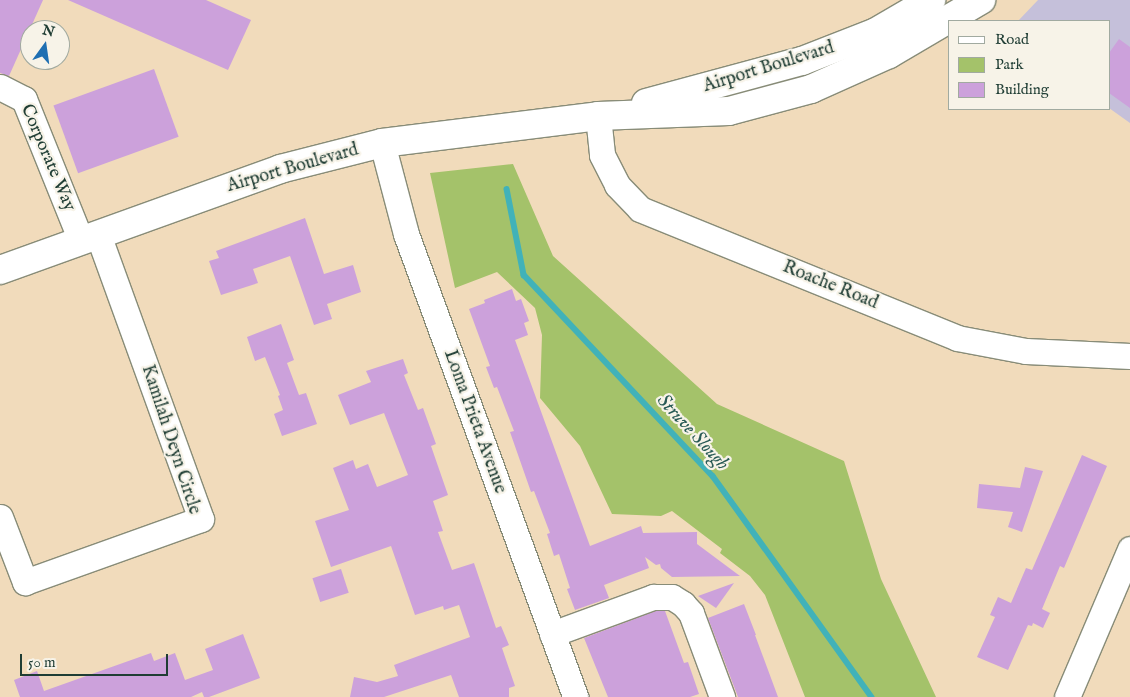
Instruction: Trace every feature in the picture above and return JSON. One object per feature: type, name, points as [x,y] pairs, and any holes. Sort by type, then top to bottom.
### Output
[{"type":"main road","name":"Airport Boulevard","points":[[598,116],[802,61],[876,32],[932,0]]},
{"type":"main road","name":"Airport Boulevard","points":[[0,270],[280,169],[382,143],[598,116],[729,111],[811,89],[889,54],[981,0]]},
{"type":"street","name":"Corporate Way","points":[[0,87],[24,99],[89,238]]},
{"type":"street","name":"Roache Road","points":[[598,116],[602,155],[617,185],[640,209],[957,338],[1026,351],[1130,356]]},
{"type":"street","name":"Loma Prieta Avenue","points":[[382,143],[406,234],[575,697]]},
{"type":"street","name":"Kamilah Deyn Circle","points":[[0,517],[25,582],[201,519],[89,238]]},
{"type":"street","points":[[1067,697],[1130,549]]},
{"type":"street","points":[[552,634],[653,597],[672,597],[683,604],[691,613],[722,697]]},
{"type":"shaded area","points":[[1038,0],[1130,0],[1130,123],[1110,109],[1110,20],[1019,20]]},
{"type":"green space","points":[[513,164],[553,256],[717,404],[844,461],[881,579],[936,697],[805,697],[765,595],[750,576],[720,553],[722,549],[672,511],[661,516],[612,514],[580,446],[540,398],[542,335],[535,308],[497,272],[455,288],[430,173]]},
{"type":"building","points":[[0,0],[43,0],[34,20],[20,20],[20,51],[9,76],[0,73]]},
{"type":"building","points":[[68,0],[206,0],[251,20],[228,70]]},
{"type":"building","points":[[1119,39],[1130,47],[1130,108],[1110,94],[1110,52]]},
{"type":"building","points":[[154,69],[179,137],[78,173],[53,106]]},
{"type":"building","points":[[305,218],[324,274],[353,265],[361,292],[327,304],[332,319],[314,325],[290,256],[253,269],[258,283],[221,295],[209,261],[219,258],[216,251]]},
{"type":"building","points":[[512,289],[516,301],[521,299],[529,321],[524,323],[528,335],[515,340],[590,546],[641,526],[643,533],[697,532],[697,544],[740,576],[672,577],[661,568],[660,564],[656,565],[645,557],[649,568],[604,585],[609,598],[575,610],[567,589],[570,588],[559,554],[554,556],[547,534],[550,533],[534,491],[531,492],[510,432],[514,431],[497,387],[494,388],[486,367],[490,366],[469,309],[485,303],[484,300]]},
{"type":"building","points":[[281,324],[294,360],[287,363],[299,395],[306,393],[317,424],[282,436],[274,414],[283,410],[278,396],[280,395],[265,357],[255,361],[247,337]]},
{"type":"building","points":[[403,359],[408,373],[404,375],[418,410],[423,408],[436,444],[431,446],[448,495],[433,501],[443,531],[438,532],[452,570],[474,563],[496,628],[501,626],[509,645],[502,648],[515,686],[509,688],[509,697],[459,697],[451,675],[384,697],[350,697],[354,677],[377,682],[398,676],[394,665],[470,637],[459,605],[444,610],[443,606],[415,615],[391,546],[331,567],[315,521],[349,510],[333,468],[353,460],[356,469],[368,464],[377,487],[408,475],[384,413],[350,425],[338,395],[371,382],[366,371]]},
{"type":"building","points":[[1082,455],[1107,466],[1064,568],[1060,566],[1042,609],[1050,613],[1043,628],[1033,623],[1032,626],[1028,625],[1008,670],[977,657],[995,617],[990,615],[998,597],[1011,603],[1026,568],[1032,570]]},
{"type":"building","points":[[1025,467],[1043,471],[1022,532],[1008,527],[1013,512],[977,508],[979,484],[1020,488]]},
{"type":"building","points":[[341,569],[349,593],[320,602],[312,578]]},
{"type":"building","points":[[734,583],[716,608],[698,596]]},
{"type":"building","points":[[744,604],[778,697],[738,697],[708,618]]},
{"type":"building","points":[[656,611],[665,611],[684,663],[688,662],[699,694],[690,697],[608,697],[584,638]]},
{"type":"building","points":[[243,634],[260,678],[209,697],[204,697],[202,692],[191,697],[20,697],[14,680],[37,671],[44,691],[151,653],[154,661],[175,653],[185,680],[213,670],[205,649]]},
{"type":"waterway","name":"Struve Slough","points":[[507,189],[524,275],[713,476],[872,697]]}]
